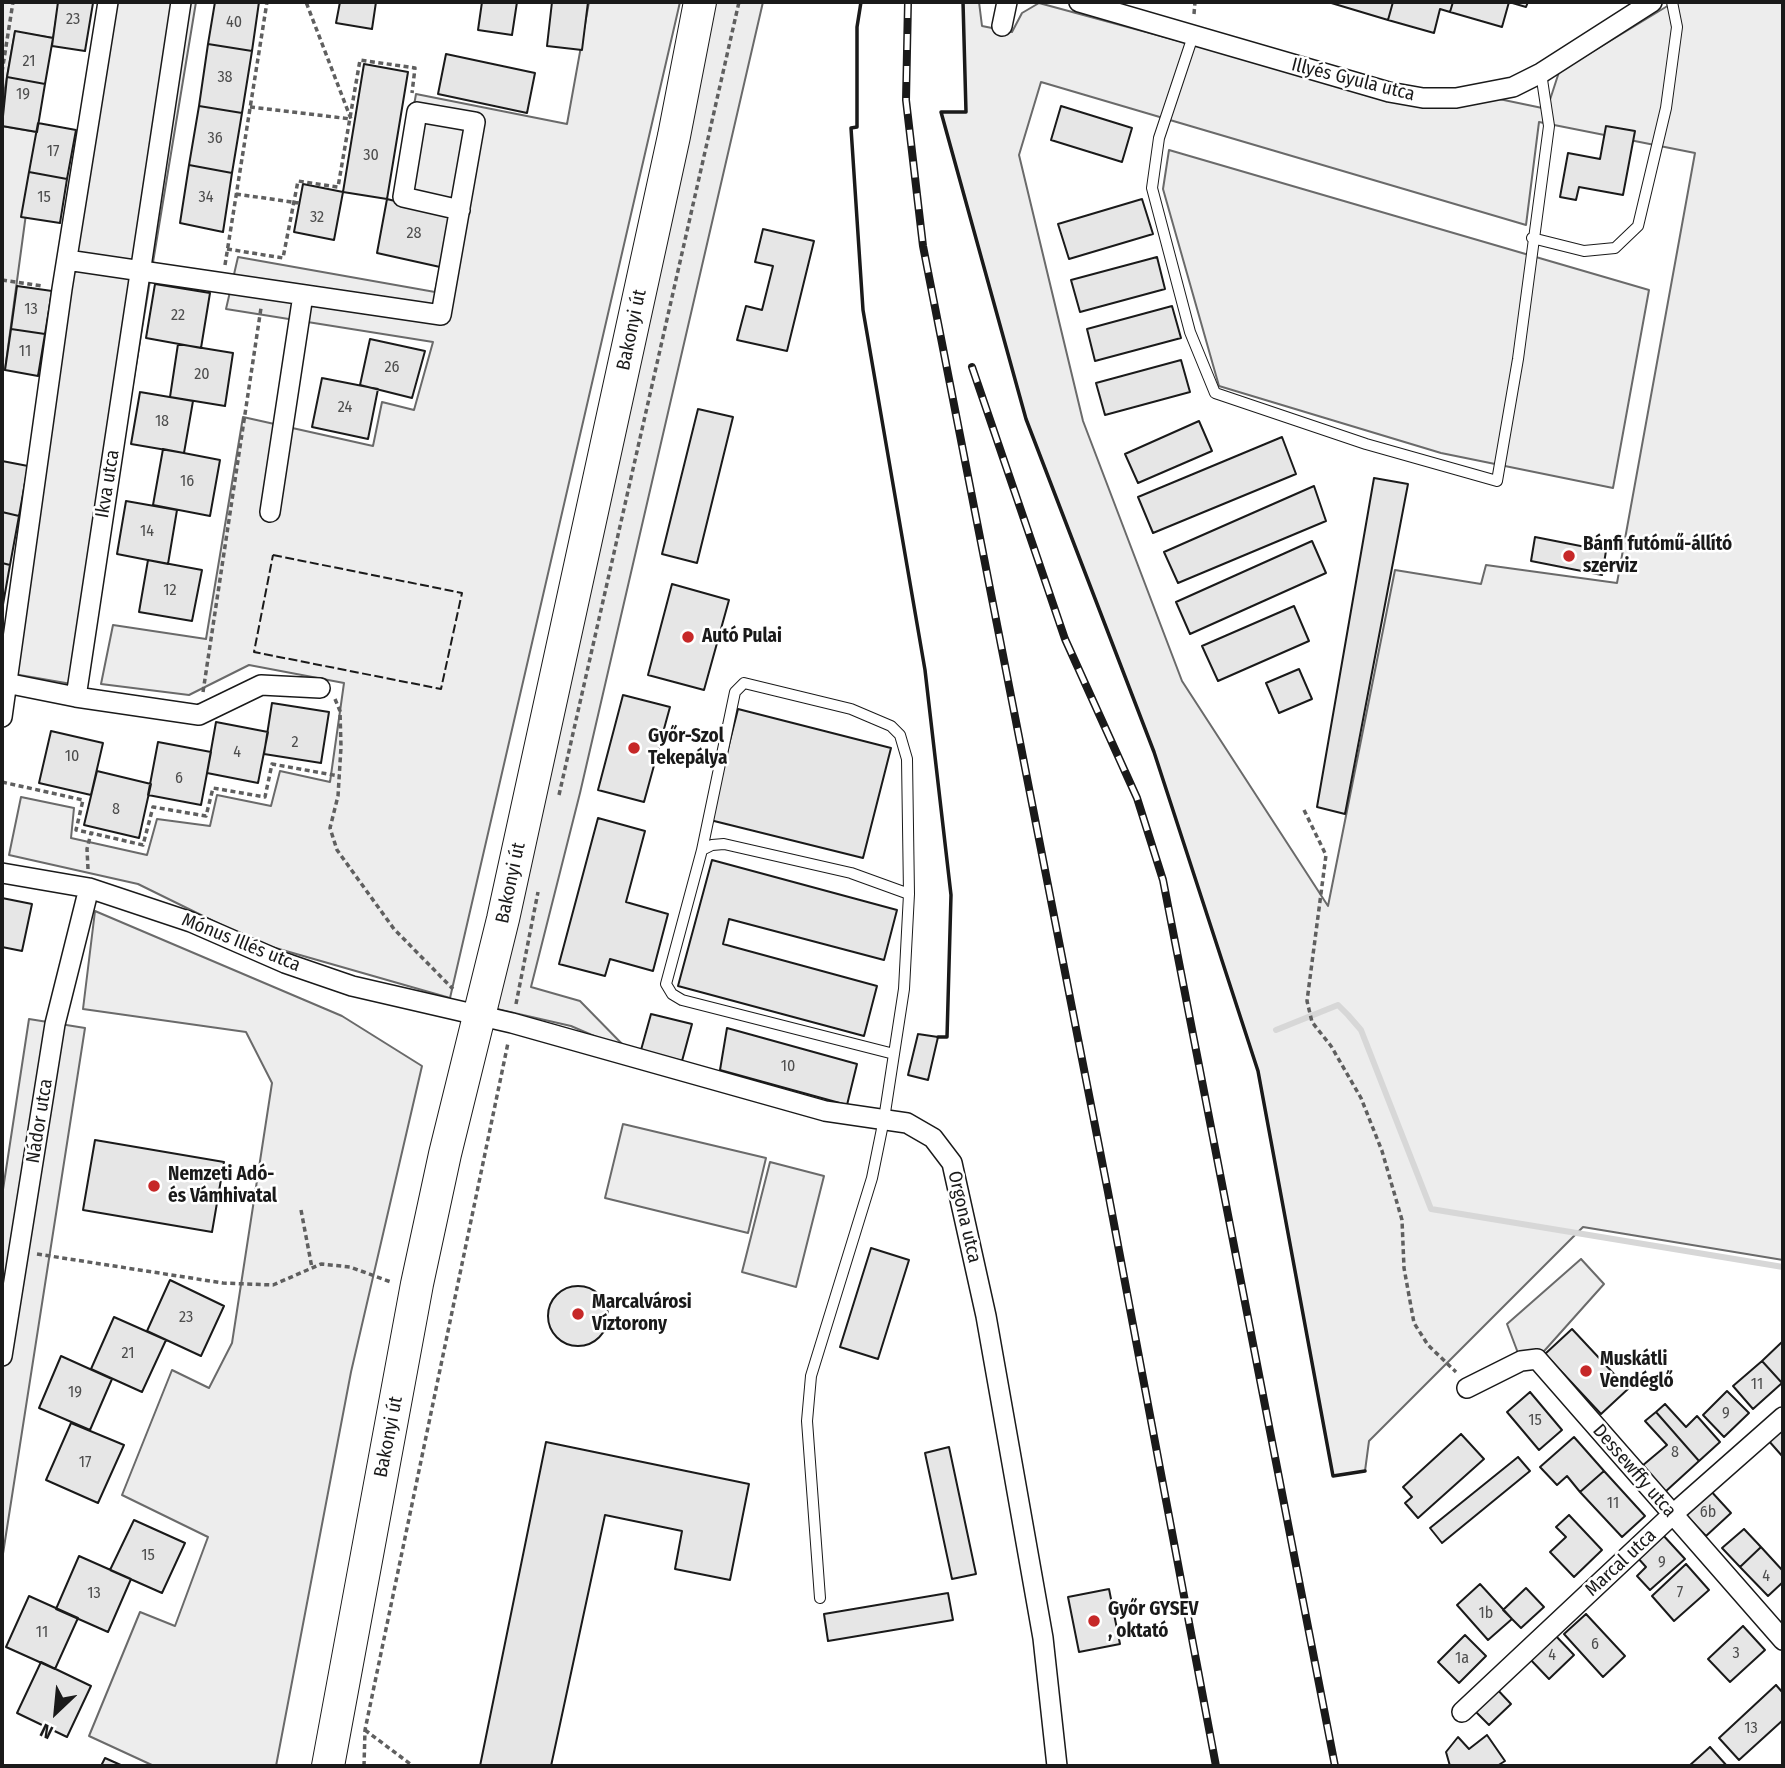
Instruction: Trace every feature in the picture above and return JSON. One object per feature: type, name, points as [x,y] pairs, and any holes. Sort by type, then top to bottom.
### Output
[{"type":"main road","name":"Bakonyi út","points":[[328,1766],[417,1284],[445,1154],[480,1016],[674,136],[700,2]]},
{"type":"street","points":[[2,717],[62,289],[108,2]]},
{"type":"street","name":"Ikva utca","points":[[76,697],[181,2]]},
{"type":"street","points":[[1002,26],[1007,2]]},
{"type":"street","name":"Illyés Gyula utca","points":[[1079,2],[1389,92],[1423,98],[1483,94],[1513,87],[1541,73],[1652,2]]},
{"type":"street","points":[[67,260],[441,315],[460,209],[475,122],[417,112],[403,198],[460,209]]},
{"type":"street","points":[[271,512],[303,295]]},
{"type":"street","points":[[6,683],[76,697],[199,715],[261,685],[320,688]]},
{"type":"street","name":"Mónus Illés utca","points":[[2,873],[89,888],[191,922],[285,963],[352,986],[480,1016]]},
{"type":"street","name":"Nádor utca","points":[[2,1356],[55,1024],[89,888]]},
{"type":"street","name":"Orgona utca","points":[[480,1016],[825,1111],[906,1123],[933,1138],[952,1163],[986,1317],[1043,1638],[1057,1766]]},
{"type":"street","name":"Dessewffy utca","points":[[1467,1388],[1521,1361],[1536,1359],[1783,1640]]},
{"type":"street","name":"Marcal utca","points":[[1462,1712],[1672,1515],[1783,1417]]},
{"type":"lane","points":[[1532,238],[1584,251],[1615,248],[1638,226],[1666,108],[1677,27],[1672,2]]},
{"type":"lane","points":[[1193,36],[1159,138],[1152,188],[1190,332],[1215,393],[1366,444],[1496,481],[1518,359],[1549,126],[1541,73]]},
{"type":"lane","points":[[820,1598],[807,1421],[811,1376],[872,1178],[884,1119],[894,1054],[904,989],[909,894],[907,759],[900,735],[891,726],[851,709],[744,683],[734,692],[702,850],[666,984],[672,994],[682,1000],[894,1054]]},
{"type":"lane","points":[[702,850],[712,845],[724,844],[851,873],[909,894]]},
{"type":"path","points":[[2,72],[13,2]]},
{"type":"path","points":[[221,284],[267,2]]},
{"type":"path","points":[[306,2],[351,119]]},
{"type":"path","points":[[558,803],[739,2]]},
{"type":"path","points":[[227,249],[284,258],[297,203],[298,181],[338,187],[359,60],[415,68],[408,116],[416,117]]},
{"type":"path","points":[[250,107],[351,119]]},
{"type":"path","points":[[236,194],[297,203]]},
{"type":"path","points":[[2,280],[62,289]]},
{"type":"path","points":[[199,715],[264,289]]},
{"type":"path","points":[[320,688],[333,694],[340,711],[339,776],[330,828],[337,850],[394,929],[480,1016]]},
{"type":"path","points":[[2,782],[83,800],[76,830],[143,845],[153,807],[206,816],[213,788],[265,797],[272,764],[339,776]]},
{"type":"path","points":[[1304,810],[1326,855],[1307,1000],[1309,1012],[1317,1030],[1331,1046],[1361,1098],[1382,1151],[1402,1220],[1405,1268],[1414,1323],[1428,1345],[1454,1369],[1467,1388]]},
{"type":"path","points":[[89,888],[87,849],[91,833]]},
{"type":"path","points":[[364,1766],[365,1730],[541,881]]},
{"type":"path","points":[[301,1210],[312,1268]]},
{"type":"path","points":[[19,1251],[223,1283],[273,1284],[321,1265],[350,1267],[383,1281],[417,1284]]},
{"type":"path","points":[[365,1730],[414,1766]]},
{"type":"shaded area","points":[[2,2],[59,2],[53,38],[15,32],[2,105]]},
{"type":"shaded area","points":[[108,2],[196,2],[83,686],[8,673]]},
{"type":"shaded area","points":[[589,2],[680,2],[450,998],[258,943],[138,884],[9,855],[21,797],[74,808],[71,838],[147,855],[157,819],[210,826],[217,795],[271,806],[280,771],[330,782],[344,683],[249,665],[189,695],[101,684],[113,625],[206,639],[243,417],[373,446],[382,402],[414,410],[433,342],[226,309],[238,257],[435,292],[451,215],[397,203],[416,94],[567,124]]},
{"type":"shaded area","points":[[706,2],[763,2],[580,793],[531,987],[580,1001],[629,1051],[571,1026],[488,1007]]},
{"type":"shaded area","points":[[963,2],[979,2],[982,26],[1012,32],[1022,13],[1039,3],[1386,97],[1456,90],[1547,109],[1559,72],[1674,2],[1783,2],[1783,1260],[1583,1227],[1369,1441],[1365,1471],[1333,1476],[1258,1071],[1154,752],[1026,419],[941,112],[966,112]],"holes":[[[1041,82],[1526,225],[1539,122],[1695,153],[1617,583],[1486,565],[1481,584],[1395,570],[1328,906],[1182,681],[1083,421],[1019,155]]]},
{"type":"shaded area","points":[[2,126],[37,132],[5,370],[2,370]]},
{"type":"shaded area","points":[[1169,150],[1649,290],[1613,488],[1441,453],[1219,386],[1163,189]]},
{"type":"shaded area","points":[[95,911],[342,1016],[422,1066],[351,1372],[276,1766],[154,1766],[89,1736],[140,1612],[175,1626],[208,1537],[122,1495],[172,1370],[209,1388],[232,1343],[272,1083],[246,1032],[83,1009]]},
{"type":"shaded area","points":[[29,1019],[85,1028],[2,1560],[2,1196]]},
{"type":"shaded area","points":[[623,1124],[766,1158],[748,1233],[605,1198]]},
{"type":"shaded area","points":[[770,1162],[824,1176],[796,1287],[742,1272]]},
{"type":"shaded area","points":[[1581,1259],[1604,1284],[1537,1359],[1521,1361],[1507,1324]]},
{"type":"building","points":[[58,2],[93,3],[85,51],[52,46]]},
{"type":"building","points":[[215,2],[259,2],[252,51],[208,44]]},
{"type":"building","points":[[340,2],[376,2],[372,29],[336,23]]},
{"type":"building","points":[[482,2],[517,2],[512,35],[478,30]]},
{"type":"building","points":[[552,2],[588,2],[582,50],[547,46]]},
{"type":"building","points":[[1328,2],[1393,2],[1388,20]]},
{"type":"building","points":[[1393,2],[1453,2],[1450,12],[1440,9],[1434,33],[1388,20]]},
{"type":"building","points":[[1453,2],[1509,2],[1502,27],[1450,12]]},
{"type":"building","points":[[1509,2],[1528,2],[1526,7]]},
{"type":"building","points":[[15,31],[53,38],[45,84],[7,77]]},
{"type":"building","points":[[208,44],[252,51],[242,113],[199,106]]},
{"type":"building","points":[[446,54],[535,73],[527,113],[438,94]]},
{"type":"building","points":[[364,64],[408,72],[387,199],[343,192]]},
{"type":"building","points":[[7,77],[45,84],[37,132],[2,126]]},
{"type":"building","points":[[199,106],[242,113],[232,173],[189,165]]},
{"type":"building","points":[[1061,106],[1132,128],[1122,162],[1051,140]]},
{"type":"building","points":[[38,123],[76,130],[67,179],[29,172]]},
{"type":"building","points":[[1606,126],[1635,131],[1623,195],[1579,187],[1576,200],[1560,197],[1568,153],[1600,159]]},
{"type":"building","points":[[189,165],[232,173],[223,232],[180,223]]},
{"type":"building","points":[[29,172],[67,179],[60,223],[21,217]]},
{"type":"building","points":[[303,184],[343,192],[334,240],[294,232]]},
{"type":"building","points":[[387,199],[451,215],[440,267],[377,253]]},
{"type":"building","points":[[1142,199],[1153,234],[1069,259],[1058,224]]},
{"type":"building","points":[[763,229],[814,241],[787,351],[737,340],[746,306],[762,310],[773,266],[755,262]]},
{"type":"building","points":[[1157,257],[1165,289],[1080,312],[1071,280]]},
{"type":"building","points":[[155,284],[210,293],[201,348],[146,338]]},
{"type":"building","points":[[17,286],[52,291],[45,334],[11,329]]},
{"type":"building","points":[[1172,306],[1181,338],[1095,361],[1087,329]]},
{"type":"building","points":[[11,329],[45,334],[38,376],[5,370]]},
{"type":"building","points":[[370,339],[425,351],[412,398],[360,385]]},
{"type":"building","points":[[178,344],[233,353],[225,406],[170,397]]},
{"type":"building","points":[[1181,360],[1190,392],[1105,415],[1096,383]]},
{"type":"building","points":[[322,378],[378,389],[368,439],[312,427]]},
{"type":"building","points":[[140,392],[193,401],[184,453],[131,444]]},
{"type":"building","points":[[698,409],[733,417],[697,563],[662,554]]},
{"type":"building","points":[[1199,421],[1212,451],[1138,483],[1125,454]]},
{"type":"building","points":[[1282,437],[1296,474],[1153,533],[1138,497]]},
{"type":"building","points":[[163,449],[220,460],[210,516],[153,505]]},
{"type":"building","points":[[2,461],[28,466],[19,516],[2,512]]},
{"type":"building","points":[[1374,478],[1408,484],[1345,814],[1317,807]]},
{"type":"building","points":[[1314,486],[1326,521],[1178,583],[1164,552]]},
{"type":"building","points":[[126,501],[177,510],[168,564],[117,554]]},
{"type":"building","points":[[2,512],[19,516],[10,565],[2,563]]},
{"type":"building","name":"Bánfi futómű-állító szerviz","points":[[1535,537],[1606,551],[1602,575],[1531,561]]},
{"type":"building","points":[[1312,541],[1326,573],[1190,634],[1176,602]]},
{"type":"building","points":[[148,560],[202,570],[192,621],[139,612]]},
{"type":"building","points":[[2,563],[10,565],[2,610]]},
{"type":"building","name":"Autó Pulai","points":[[672,584],[729,600],[704,690],[648,675]]},
{"type":"building","points":[[1294,606],[1309,641],[1218,681],[1202,646]]},
{"type":"building","points":[[1299,669],[1312,699],[1279,713],[1266,683]]},
{"type":"building","name":"Győr-Szol Tekepálya","points":[[623,695],[670,707],[644,802],[598,790]]},
{"type":"building","points":[[272,703],[329,712],[321,763],[264,754]]},
{"type":"building","points":[[738,709],[891,748],[863,858],[710,820]]},
{"type":"building","points":[[216,722],[268,732],[258,783],[207,773]]},
{"type":"building","points":[[51,731],[103,743],[91,795],[39,783]]},
{"type":"building","points":[[158,742],[211,752],[201,805],[148,795]]},
{"type":"building","points":[[97,771],[151,784],[139,838],[84,825]]},
{"type":"building","points":[[598,818],[645,831],[626,902],[668,914],[653,971],[610,959],[605,976],[559,964]]},
{"type":"building","points":[[712,860],[897,910],[884,960],[729,919],[723,944],[877,986],[864,1036],[678,986]]},
{"type":"building","points":[[2,898],[32,904],[22,951],[2,947]]},
{"type":"building","points":[[651,1014],[692,1024],[682,1061],[641,1050]]},
{"type":"building","points":[[727,1028],[857,1064],[847,1105],[720,1070]]},
{"type":"building","points":[[918,1034],[938,1037],[928,1080],[908,1075]]},
{"type":"building","name":"Nemzeti Adó- és Vámhivatal","points":[[95,1140],[224,1162],[212,1232],[83,1210]]},
{"type":"building","points":[[871,1248],[909,1260],[878,1359],[840,1347]]},
{"type":"building","points":[[170,1280],[224,1306],[201,1356],[147,1331]]},
{"type":"building","name":"Marcalvárosi Víztorony","points":[[572,1286],[584,1286],[603,1299],[608,1316],[606,1328],[595,1341],[584,1346],[572,1346],[553,1333],[548,1322],[548,1310],[561,1291]]},
{"type":"building","points":[[114,1317],[166,1340],[142,1392],[91,1369]]},
{"type":"building","name":"Muskátli Vendéglő","points":[[1572,1329],[1628,1389],[1601,1414],[1545,1354]]},
{"type":"building","points":[[1783,1341],[1783,1382],[1782,1383],[1762,1361]]},
{"type":"building","points":[[61,1356],[112,1379],[90,1430],[39,1408]]},
{"type":"building","points":[[1762,1361],[1782,1383],[1753,1409],[1733,1386]]},
{"type":"building","points":[[1727,1391],[1749,1413],[1724,1437],[1703,1415]]},
{"type":"building","points":[[1530,1392],[1562,1430],[1539,1450],[1507,1412]]},
{"type":"building","points":[[1665,1404],[1686,1427],[1697,1416],[1720,1442],[1699,1461],[1656,1412]]},
{"type":"building","points":[[1656,1412],[1699,1461],[1665,1492],[1642,1466],[1667,1445],[1645,1421]]},
{"type":"building","points":[[71,1423],[124,1445],[98,1503],[46,1480]]},
{"type":"building","points":[[1783,1426],[1783,1457],[1768,1440]]},
{"type":"building","points":[[1461,1434],[1484,1459],[1418,1518],[1405,1503],[1412,1497],[1403,1487]]},
{"type":"building","points":[[1574,1437],[1604,1471],[1580,1492],[1567,1476],[1557,1485],[1540,1467]]},
{"type":"building","points":[[546,1442],[749,1484],[730,1580],[675,1569],[682,1531],[605,1515],[551,1766],[480,1766]]},
{"type":"building","points":[[949,1447],[976,1574],[952,1579],[925,1453]]},
{"type":"building","points":[[1518,1457],[1530,1471],[1442,1543],[1430,1528]]},
{"type":"building","points":[[1604,1471],[1645,1516],[1622,1537],[1580,1492]]},
{"type":"building","points":[[1709,1489],[1731,1513],[1706,1536],[1684,1513]]},
{"type":"building","points":[[1569,1515],[1602,1550],[1574,1577],[1550,1552],[1566,1537],[1556,1527]]},
{"type":"building","points":[[134,1520],[185,1543],[162,1593],[110,1570]]},
{"type":"building","points":[[1744,1529],[1761,1547],[1740,1567],[1722,1548]]},
{"type":"building","points":[[1662,1534],[1685,1559],[1650,1590],[1637,1576],[1646,1567],[1637,1557]]},
{"type":"building","points":[[1761,1547],[1783,1571],[1783,1582],[1768,1596],[1740,1567]]},
{"type":"building","points":[[79,1556],[131,1579],[108,1632],[56,1609]]},
{"type":"building","points":[[1686,1564],[1709,1590],[1674,1621],[1652,1596]]},
{"type":"building","points":[[1480,1584],[1512,1619],[1488,1640],[1457,1605]]},
{"type":"building","points":[[1526,1588],[1544,1607],[1521,1628],[1503,1610]]},
{"type":"building","name":"Győr GYSEV , oktató","points":[[1109,1589],[1120,1644],[1079,1652],[1068,1597]]},
{"type":"building","points":[[948,1593],[953,1620],[828,1641],[824,1614]]},
{"type":"building","points":[[29,1596],[78,1618],[55,1669],[6,1647]]},
{"type":"building","points":[[1586,1614],[1625,1656],[1603,1677],[1564,1634]]},
{"type":"building","points":[[1743,1626],[1765,1650],[1730,1682],[1708,1659]]},
{"type":"building","points":[[1554,1634],[1574,1655],[1549,1679],[1529,1658]]},
{"type":"building","points":[[1465,1635],[1486,1656],[1459,1683],[1438,1662]]},
{"type":"building","points":[[41,1662],[91,1686],[67,1737],[17,1713]]},
{"type":"building","points":[[1776,1685],[1783,1693],[1783,1720],[1739,1760],[1719,1738]]},
{"type":"building","points":[[1494,1686],[1511,1704],[1489,1725],[1471,1707]]},
{"type":"building","points":[[1487,1735],[1505,1761],[1497,1766],[1450,1766],[1446,1752],[1458,1737],[1469,1749]]},
{"type":"building","points":[[1710,1747],[1727,1766],[1689,1766]]},
{"type":"building","points":[[105,1758],[123,1766],[101,1766]]},
{"type":"waterway","points":[[1276,1030],[1338,1005],[1361,1030],[1431,1209],[1783,1267]]},
{"type":"railway","points":[[908,2],[906,100],[923,246],[1108,1192],[1216,1766]]},
{"type":"railway","points":[[972,367],[1065,639],[1137,798],[1163,880],[1335,1766]]},
{"type":"fence","points":[[273,555],[462,593],[441,689],[254,652],[273,555]]},
{"type":"wall","points":[[861,2],[857,27],[857,127],[851,128],[863,310],[925,670],[951,895],[947,1037],[938,1037]]},
{"type":"wall","points":[[963,2],[966,112],[941,112],[1026,419],[1154,752],[1258,1071],[1333,1476],[1365,1471]]},
{"type":"place","name":"Bánfi futómű-állító szerviz","points":[[1569,556]]},
{"type":"place","name":"Autó Pulai","points":[[688,637]]},
{"type":"place","name":"Győr-Szol Tekepálya","points":[[634,748]]},
{"type":"place","name":"Nemzeti Adó- és Vámhivatal","points":[[154,1186]]},
{"type":"place","name":"Marcalvárosi Víztorony","points":[[578,1314]]},
{"type":"place","name":"Muskátli Vendéglő","points":[[1586,1371]]},
{"type":"place","name":"Győr GYSEV , oktató","points":[[1094,1621]]}]
